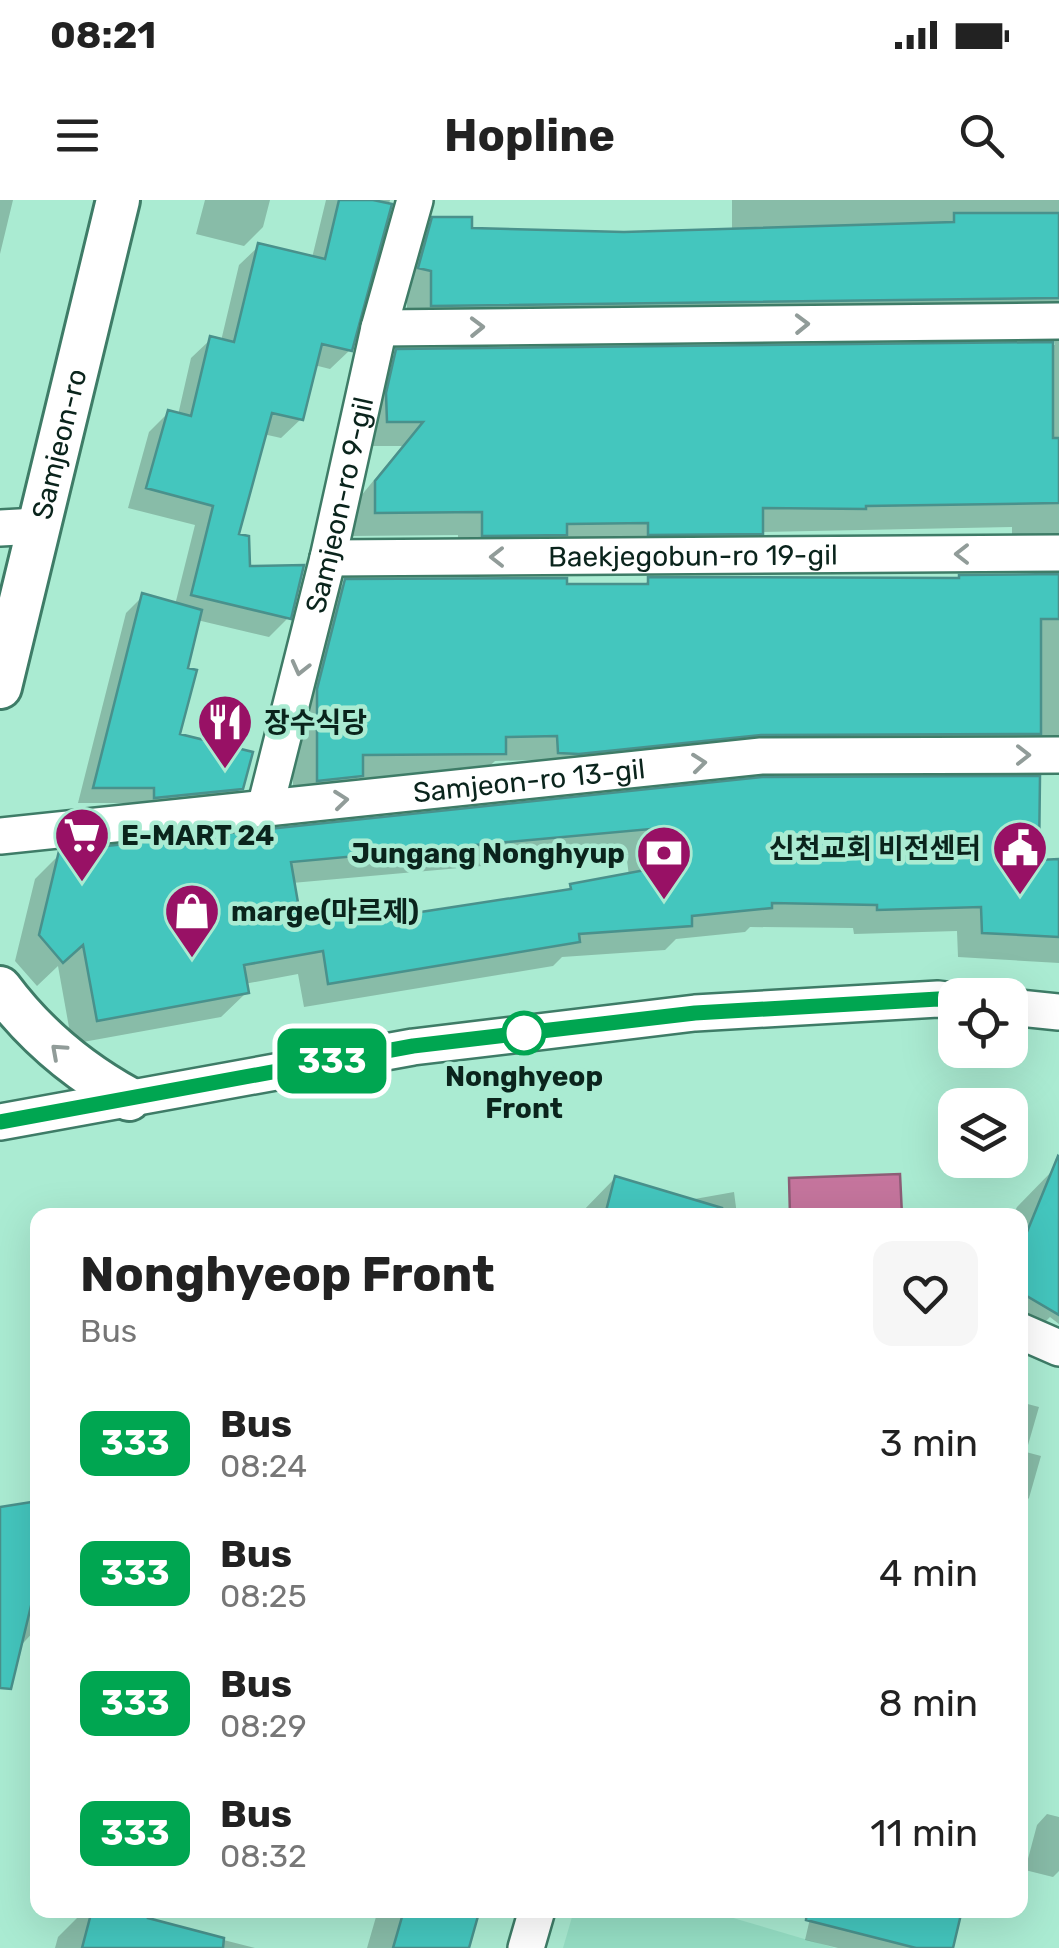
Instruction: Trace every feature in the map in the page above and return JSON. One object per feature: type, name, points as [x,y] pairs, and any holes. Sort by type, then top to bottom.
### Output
[{"type":"main road","name":"Samjeon-ro","points":[[0,687],[19,527],[118,200]]},
{"type":"main road","points":[[0,988],[62,1055],[88,1077],[128,1098]]},
{"type":"street","name":"Samjeon-ro 9-gil","points":[[264,808],[328,558],[379,328],[415,200]]},
{"type":"street","points":[[379,328],[1059,321]]},
{"type":"street","name":"Baekjegobun-ro 19-gil","points":[[328,558],[1059,553]]},
{"type":"street","name":"Samjeon-ro 13-gil","points":[[0,836],[761,756],[1059,755]]},
{"type":"street","points":[[0,1122],[432,1044],[695,1013],[938,999]]},
{"type":"street","points":[[1028,1009],[1059,1012]]},
{"type":"street","points":[[1028,1334],[1059,1348]]},
{"type":"street","points":[[526,1948],[535,1918]]},
{"type":"shaded area","points":[[900,1174],[902,1208],[790,1208],[789,1178]]},
{"type":"shaded area","points":[[572,1918],[733,1918],[835,1948],[563,1948]]},
{"type":"building","points":[[339,200],[392,204],[352,351],[322,344],[303,420],[272,413],[239,534],[249,536],[250,566],[304,565],[291,619],[191,595],[213,506],[146,488],[168,410],[191,416],[210,336],[234,342],[258,243],[325,259]]},
{"type":"building","points":[[954,213],[1059,213],[1059,298],[431,306],[431,271],[418,268],[432,217],[472,217],[472,228],[624,232],[954,222]]},
{"type":"building","points":[[1053,342],[1053,438],[1059,438],[1059,503],[763,508],[763,534],[648,535],[648,523],[567,524],[567,535],[482,536],[482,512],[375,513],[375,481],[423,422],[387,422],[386,393],[396,349]]},
{"type":"building","points":[[1059,574],[1059,619],[1041,619],[1041,734],[761,735],[579,754],[558,753],[557,736],[506,737],[506,754],[363,755],[363,776],[317,781],[317,689],[345,579],[567,578],[567,584],[648,584],[648,577],[959,578]]},
{"type":"building","points":[[142,593],[202,610],[188,668],[197,670],[180,734],[253,752],[243,789],[154,798],[154,788],[93,788]]},
{"type":"building","points":[[1040,776],[1039,860],[1059,859],[1059,937],[982,933],[981,907],[877,910],[877,905],[772,903],[772,908],[692,916],[692,926],[579,934],[580,942],[328,984],[323,951],[244,965],[249,993],[97,1021],[83,945],[63,963],[39,935],[59,851],[762,777]],"holes":[[[650,829],[656,868],[570,884],[571,889],[362,921],[360,910],[301,920],[291,862]]]},
{"type":"building","points":[[1058,1156],[1059,1315],[1028,1297],[1028,1229]]},
{"type":"building","points":[[615,1176],[722,1208],[607,1208]]},
{"type":"building","points":[[30,1502],[30,1610],[11,1689],[0,1688],[0,1507]]},
{"type":"building","points":[[90,1918],[148,1918],[224,1938],[223,1948],[82,1948]]},
{"type":"building","points":[[402,1918],[477,1918],[469,1948],[393,1948]]},
{"type":"building","points":[[960,1918],[953,1948],[916,1948],[806,1920]]},
{"type":"bus line","name":"333","points":[[0,1122],[413,1046],[695,1013],[938,999]]},
{"type":"place","name":"장수식당","points":[[225,771]]},
{"type":"place","name":"E-MART 24","points":[[82,884]]},
{"type":"place","name":"신천교회 비전센터","points":[[1020,897]]},
{"type":"place","name":"Jungang Nonghyup","points":[[664,902]]},
{"type":"place","name":"marge(마르제)","points":[[192,960]]},
{"type":"place","name":"Nonghyeop Front","points":[[524,1033]]}]
